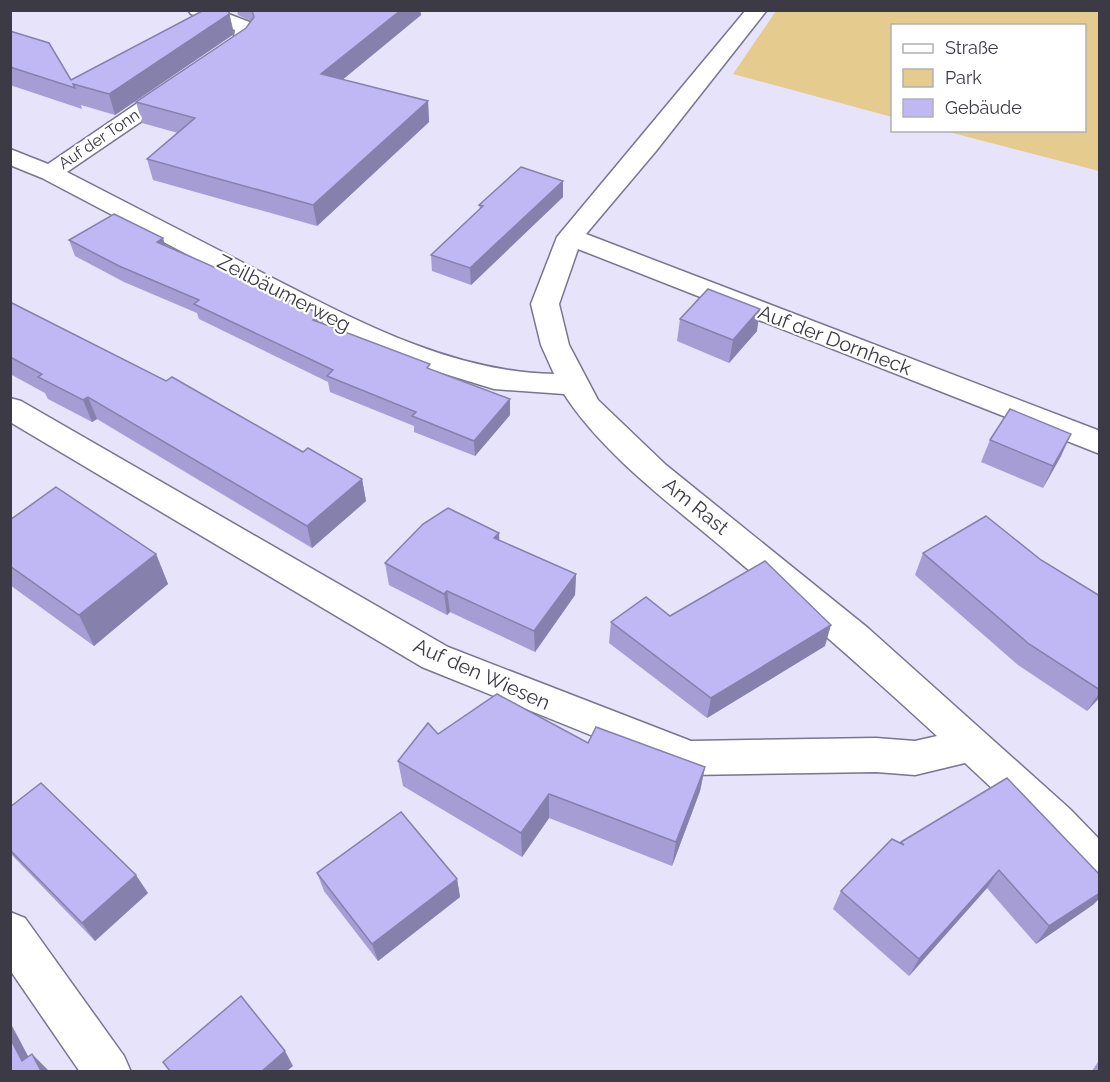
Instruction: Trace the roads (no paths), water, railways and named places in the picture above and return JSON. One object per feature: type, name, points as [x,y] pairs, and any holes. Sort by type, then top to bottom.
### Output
[{"type":"street","name":"Auf der Tonn","points":[[50,173],[241,42],[246,35],[246,27],[198,10]]},
{"type":"street","name":"Am Rast","points":[[756,10],[707,73],[570,237],[545,304],[555,345],[573,384],[588,407],[655,473],[855,638],[1056,822],[1100,870]]},
{"type":"street","name":"Zeilbäumerweg","points":[[10,156],[50,173],[337,322],[416,355],[494,379],[526,383],[573,384]]},
{"type":"street","name":"Auf der Dornheck","points":[[570,237],[1100,443]]},
{"type":"street","name":"Auf den Wiesen","points":[[10,408],[435,657],[690,758],[876,755],[915,758],[970,745]]},
{"type":"street","points":[[10,933],[108,1071]]}]
